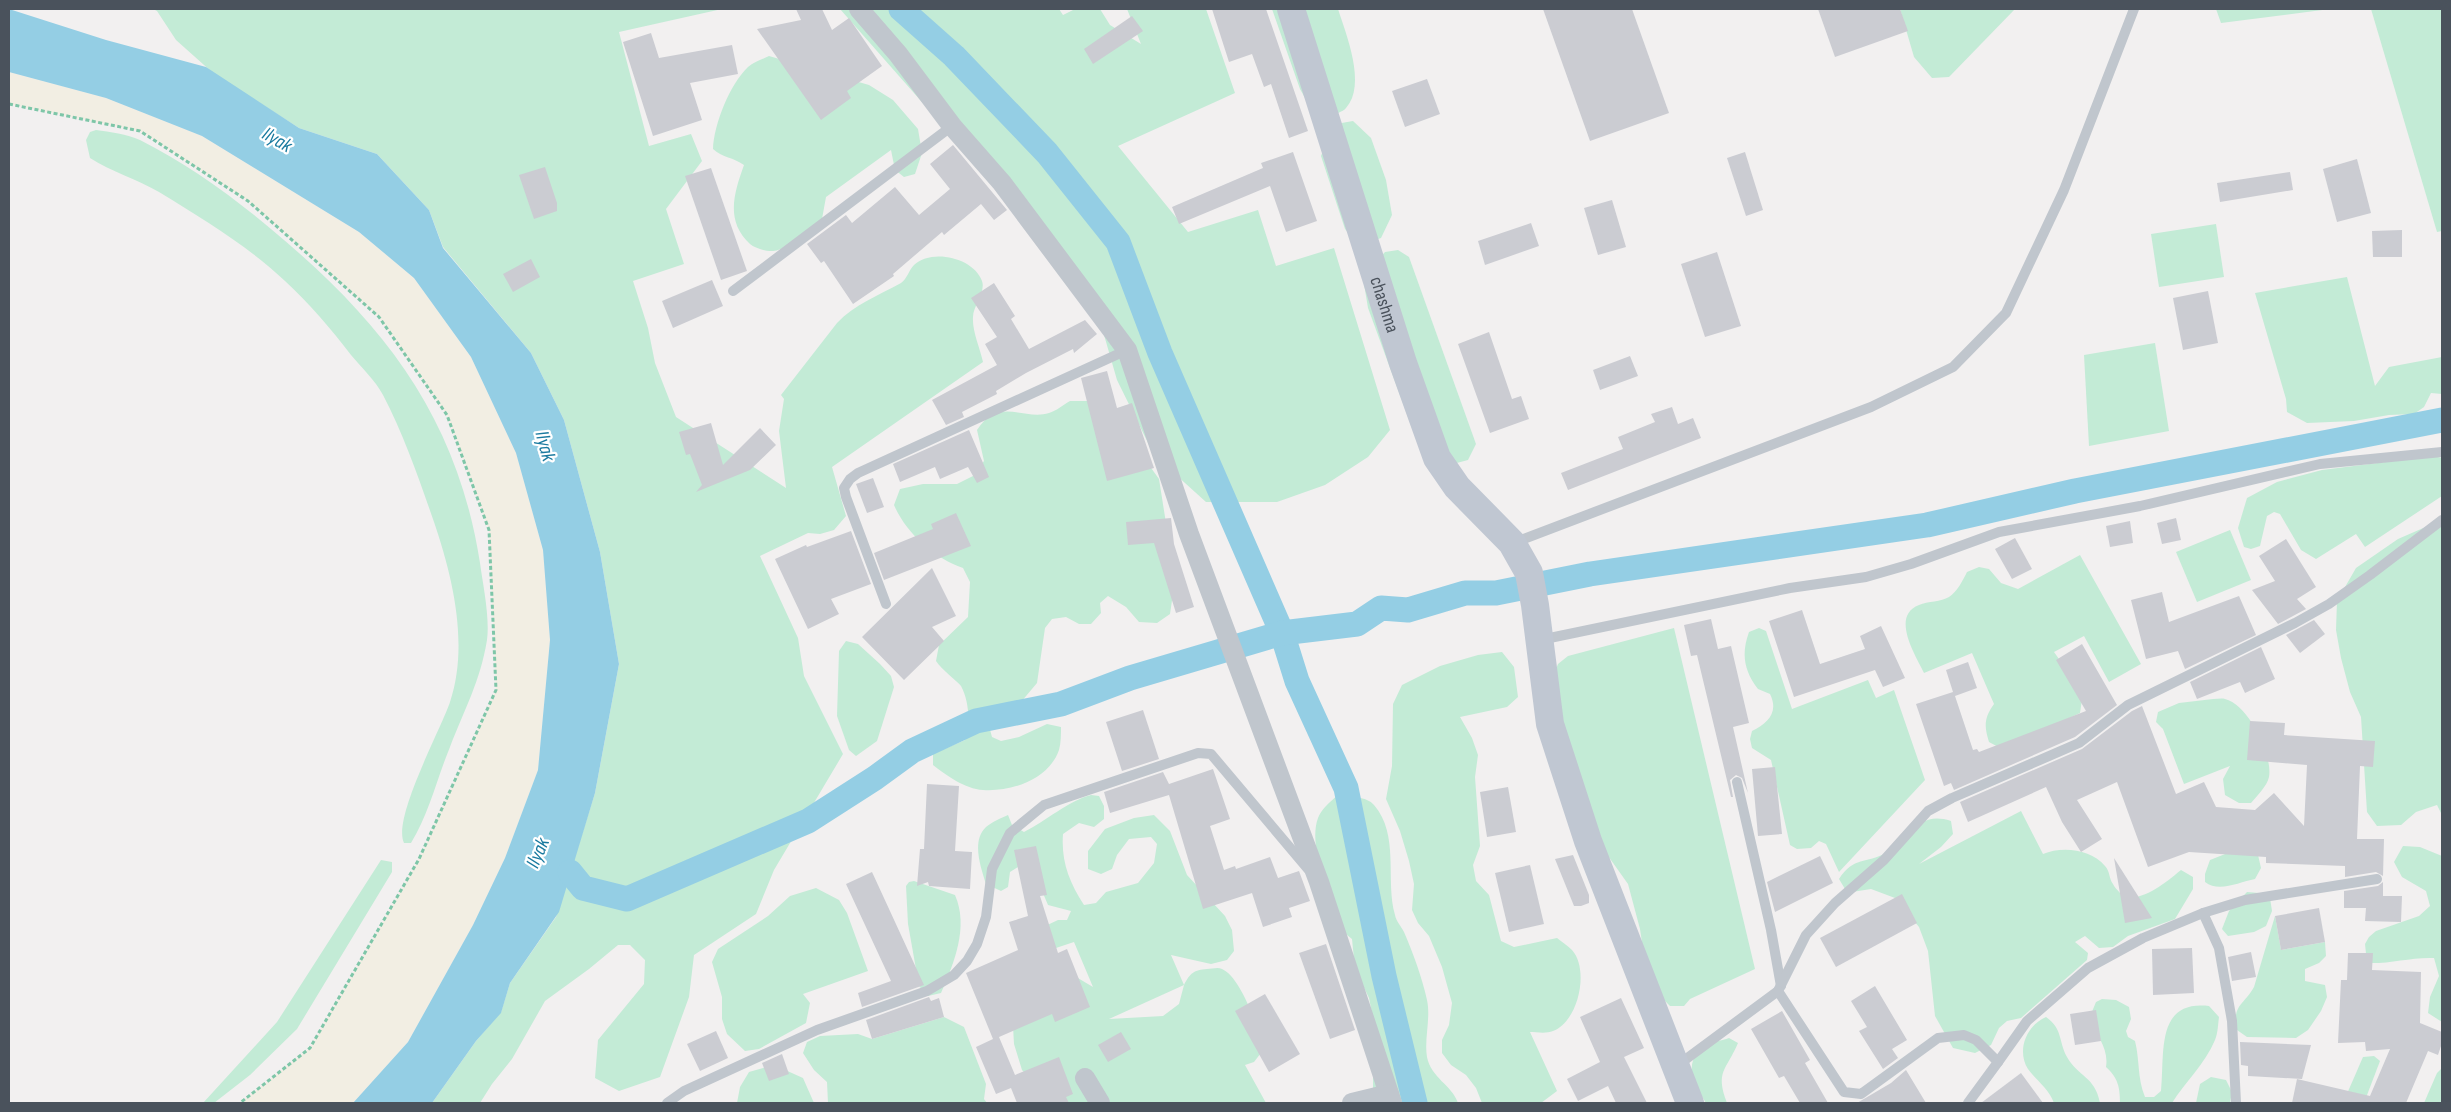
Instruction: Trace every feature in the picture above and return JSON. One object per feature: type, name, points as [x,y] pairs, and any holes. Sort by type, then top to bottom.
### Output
[{"type":"street","points":[[859,9],[898,54],[952,126],[1002,183],[1127,350],[1189,534],[1319,882],[1390,1099],[1352,1103]]},
{"type":"street","name":"сhashma","points":[[1291,9],[1403,363],[1437,458],[1457,487],[1512,543],[1529,573],[1540,640],[1550,724],[1588,841],[1690,1103]]},
{"type":"street","points":[[1085,1078],[1100,1103]]},
{"type":"lane","points":[[1512,543],[1871,407],[1953,366],[2006,313],[2064,190],[2134,9]]},
{"type":"lane","points":[[733,291],[952,126]]},
{"type":"lane","points":[[886,604],[846,497],[844,488],[850,480],[858,473],[1127,350]]},
{"type":"lane","points":[[1540,640],[1790,588],[1866,577],[1911,564],[1999,532],[2140,506],[2320,464],[2442,452]]},
{"type":"lane","points":[[1675,1067],[1780,988],[1806,935],[1836,903],[1884,860],[1928,811],[1952,798],[2079,743],[2128,705],[2295,623],[2329,604],[2442,520]]},
{"type":"lane","points":[[667,1103],[684,1091],[817,1030],[927,991],[954,975],[967,961],[978,944],[986,917],[992,869],[1010,833],[1044,805],[1198,753],[1211,754],[1319,882]]},
{"type":"lane","points":[[1737,782],[1771,930],[1780,988],[1844,1092],[1861,1094],[1938,1038],[1964,1035],[1976,1040],[1998,1062]]},
{"type":"lane","points":[[1968,1103],[2027,1021],[2088,968],[2143,938],[2204,913],[2245,900],[2377,880]]},
{"type":"lane","points":[[2204,913],[2219,948],[2232,1021],[2236,1103]]},
{"type":"path","points":[[9,104],[140,131],[256,208],[379,317],[447,415],[489,530],[496,690],[418,860],[310,1048],[240,1103]]},
{"type":"green space","points":[[153,9],[722,9],[619,32],[649,146],[691,134],[702,161],[666,209],[684,264],[633,281],[648,328],[655,363],[676,417],[786,488],[779,431],[784,399],[781,395],[837,323],[859,306],[901,283],[914,265],[931,257],[952,258],[962,261],[978,273],[982,281],[982,290],[973,322],[983,362],[832,467],[846,516],[834,530],[820,534],[808,533],[760,556],[798,638],[804,676],[843,754],[774,870],[756,914],[694,955],[689,997],[660,1077],[619,1091],[595,1078],[598,1040],[644,984],[645,960],[630,945],[618,945],[545,1001],[512,1059],[480,1103],[432,1103],[476,1041],[501,1012],[510,983],[556,917],[595,793],[619,664],[600,552],[564,420],[531,353],[443,247],[429,210],[377,154],[299,128],[213,73],[176,40],[157,11]]},
{"type":"green space","points":[[840,9],[1059,9],[1063,15],[1075,9],[1100,9],[1110,25],[1141,44],[1127,9],[1206,9],[1235,93],[1118,146],[1188,232],[1258,210],[1276,266],[1334,248],[1390,430],[1368,457],[1325,485],[1277,502],[1206,502],[1154,455],[1117,380],[1100,321],[1076,277]]},
{"type":"green space","points":[[1272,9],[1338,9],[1350,45],[1355,73],[1355,86],[1352,98],[1341,112],[1329,117],[1309,105],[1300,89]]},
{"type":"green space","points":[[1900,9],[2015,9],[1949,77],[1932,78],[1914,57]]},
{"type":"green space","points":[[2216,9],[2330,9],[2221,23]]},
{"type":"green space","points":[[2371,9],[2442,9],[2442,231],[2437,232]]},
{"type":"green space","points":[[769,56],[869,85],[893,100],[918,129],[922,153],[915,174],[904,177],[895,170],[891,150],[826,197],[822,219],[796,241],[784,248],[767,251],[750,244],[742,235],[734,216],[735,196],[744,165],[713,149],[716,128],[724,105],[735,83],[748,67]]},
{"type":"green space","points":[[1353,121],[1371,138],[1386,180],[1392,215],[1381,238],[1370,241],[1357,240],[1345,229],[1321,156],[1330,132],[1336,124]]},
{"type":"green space","points":[[96,130],[135,138],[174,159],[241,204],[311,264],[348,300],[380,337],[409,376],[433,417],[453,462],[469,510],[480,563],[488,631],[484,655],[472,695],[445,759],[428,808],[411,843],[404,843],[402,831],[405,815],[419,774],[450,702],[456,680],[458,635],[452,589],[441,543],[417,473],[398,426],[376,384],[320,316],[294,289],[256,256],[208,223],[151,187],[90,158],[86,140],[90,132]]},
{"type":"green space","points":[[2216,224],[2224,277],[2159,287],[2151,234]]},
{"type":"green space","points":[[1398,250],[1409,257],[1476,444],[1468,460],[1453,464],[1415,436],[1368,308],[1364,284],[1376,262],[1385,252]]},
{"type":"green space","points":[[2347,277],[2375,386],[2389,367],[2442,357],[2442,394],[2431,393],[2424,407],[2414,414],[2389,415],[2354,421],[2307,423],[2287,412],[2286,399],[2255,293]]},
{"type":"green space","points":[[2155,343],[2169,431],[2089,446],[2084,355]]},
{"type":"green space","points":[[1070,401],[1103,401],[1159,479],[1175,580],[1170,614],[1157,623],[1139,622],[1126,607],[1108,596],[1100,603],[1101,613],[1091,624],[1079,624],[1066,617],[1052,619],[1045,628],[1037,683],[1021,702],[997,711],[989,726],[992,737],[1001,741],[1019,737],[1047,724],[1061,727],[1059,750],[1047,769],[1028,782],[1006,789],[976,789],[956,781],[933,765],[933,754],[965,740],[967,735],[968,713],[964,692],[961,686],[936,661],[939,645],[968,617],[970,582],[963,568],[942,558],[913,535],[894,505],[900,489],[923,484],[957,484],[973,476],[984,461],[977,430],[985,420],[994,414],[1012,412],[1040,415],[1052,412]]},
{"type":"green space","points":[[2433,456],[2442,458],[2442,496],[2365,547],[2356,534],[2316,559],[2301,550],[2280,514],[2274,512],[2267,516],[2260,546],[2251,549],[2244,547],[2238,528],[2247,498],[2277,482],[2322,470]]},
{"type":"green space","points":[[2437,522],[2442,523],[2442,815],[2437,805],[2416,812],[2401,825],[2377,826],[2367,812],[2361,717],[2350,692],[2341,658],[2336,630],[2337,601],[2356,568],[2398,539]]},
{"type":"green space","points":[[2230,530],[2251,580],[2197,602],[2176,552]]},
{"type":"green space","points":[[2080,555],[2141,664],[2109,682],[2084,636],[2054,652],[2083,693],[2080,713],[2002,749],[1989,742],[1986,722],[1994,704],[1972,653],[1924,673],[1911,647],[1906,627],[1906,618],[1911,610],[1919,605],[1942,600],[1952,595],[1967,572],[1979,567],[1989,569],[2001,583],[2018,589]]},
{"type":"green space","points":[[1674,628],[1755,969],[1690,999],[1684,1006],[1670,1006],[1662,998],[1645,963],[1640,929],[1628,884],[1601,846],[1570,764],[1552,679],[1558,664],[1568,656]]},
{"type":"green space","points":[[1759,628],[1766,631],[1792,709],[1868,680],[1876,698],[1894,690],[1925,780],[1839,872],[1826,844],[1819,841],[1811,848],[1797,849],[1790,845],[1771,760],[1752,748],[1750,739],[1752,731],[1767,721],[1773,706],[1770,694],[1758,689],[1753,682],[1745,662],[1745,648],[1749,632]]},
{"type":"green space","points":[[846,641],[858,644],[880,664],[891,676],[894,687],[877,741],[856,756],[849,750],[837,716],[839,651]]},
{"type":"green space","points":[[1502,652],[1514,667],[1518,697],[1507,707],[1460,717],[1472,738],[1478,755],[1475,777],[1480,846],[1473,865],[1476,881],[1489,895],[1501,941],[1514,947],[1557,938],[1572,950],[1580,970],[1579,995],[1575,1007],[1562,1026],[1550,1032],[1530,1032],[1557,1091],[1541,1103],[1482,1103],[1476,1088],[1466,1075],[1451,1065],[1442,1053],[1442,1040],[1449,1025],[1452,1003],[1442,967],[1429,936],[1418,923],[1412,910],[1414,884],[1409,861],[1400,831],[1386,799],[1392,766],[1393,704],[1402,685],[1440,666],[1478,655]]},
{"type":"green space","points":[[2225,699],[2234,703],[2242,710],[2250,720],[2263,744],[2267,756],[2269,777],[2264,787],[2251,803],[2239,803],[2225,795],[2223,779],[2230,766],[2184,784],[2163,729],[2156,722],[2158,712],[2179,703]]},
{"type":"green space","points":[[1091,795],[1099,796],[1104,806],[1104,819],[1094,827],[1079,823],[1063,834],[1063,853],[1067,871],[1084,905],[1096,903],[1106,892],[1138,883],[1154,863],[1157,844],[1151,837],[1129,839],[1117,855],[1112,869],[1101,874],[1088,869],[1088,851],[1105,829],[1134,818],[1154,815],[1170,831],[1187,875],[1225,916],[1232,930],[1234,951],[1227,960],[1211,964],[1171,955],[1184,985],[1190,975],[1196,971],[1217,968],[1229,974],[1236,982],[1248,1005],[1264,1049],[1254,1062],[1245,1065],[1266,1103],[1056,1103],[1049,1100],[1022,1070],[1014,1044],[1010,973],[1061,968],[1093,987],[1074,942],[1050,950],[1041,928],[1058,920],[1067,920],[1071,911],[1048,905],[1034,872],[1023,864],[1010,872],[1008,887],[1001,891],[986,884],[978,855],[979,840],[981,833],[986,827],[1008,815],[1012,825],[1024,832],[1065,806]],"holes":[[[1184,985],[1179,1004],[1163,1016],[1109,1019]]]},
{"type":"green space","points":[[1338,795],[1358,797],[1371,802],[1382,817],[1387,830],[1389,844],[1392,901],[1395,915],[1414,957],[1427,1000],[1427,1057],[1433,1071],[1451,1091],[1458,1103],[1380,1103],[1373,1090],[1373,1018],[1369,998],[1355,969],[1352,939],[1341,930],[1327,890],[1318,859],[1316,844],[1315,830],[1318,818],[1324,808]]},
{"type":"green space","points":[[2021,811],[2043,854],[2067,850],[2092,856],[2107,868],[2114,886],[2126,899],[2149,893],[2181,870],[2193,877],[2193,889],[2175,919],[2128,936],[2113,947],[2099,948],[2085,936],[2075,942],[2088,953],[2087,960],[2021,1018],[2007,1021],[1999,1028],[1991,1045],[1975,1053],[1953,1048],[1935,1016],[1928,951],[1919,927],[1895,898],[1871,889],[1852,892],[1845,889],[1839,879],[1850,867],[1861,861],[1886,853],[1915,828],[1930,820],[1951,821],[1953,834],[1941,847],[1919,864]]},
{"type":"green space","points":[[2403,846],[2420,847],[2442,856],[2442,1022],[2428,1013],[2430,997],[2439,976],[2434,958],[2367,963],[2365,944],[2369,937],[2376,931],[2419,916],[2430,906],[2426,891],[2402,877],[2394,862]]},
{"type":"green space","points":[[2243,847],[2258,855],[2261,868],[2255,879],[2223,887],[2216,887],[2205,882],[2205,874],[2210,860]]},
{"type":"green space","points":[[381,860],[392,862],[392,872],[297,1029],[250,1075],[214,1103],[203,1103],[277,1022]]},
{"type":"green space","points":[[914,881],[955,895],[961,920],[955,957],[941,993],[928,996],[919,986],[908,924],[906,886],[909,882]]},
{"type":"green space","points":[[816,888],[839,900],[847,913],[868,971],[803,994],[810,1003],[806,1023],[759,1049],[745,1051],[727,1034],[722,1019],[722,997],[712,962],[718,949],[768,916],[790,896]]},
{"type":"green space","points":[[2247,892],[2259,893],[2270,898],[2272,911],[2266,926],[2254,932],[2228,936],[2222,929],[2229,911]]},
{"type":"green space","points":[[2275,916],[2281,950],[2325,942],[2326,956],[2319,963],[2305,969],[2305,981],[2325,985],[2327,997],[2321,1011],[2308,1030],[2296,1038],[2247,1037],[2237,1030],[2237,1010],[2254,987]]},
{"type":"green space","points":[[2102,999],[2116,1000],[2129,1007],[2131,1019],[2126,1031],[2128,1037],[2135,1041],[2145,1097],[2154,1097],[2161,1091],[2166,1032],[2171,1020],[2179,1011],[2192,1006],[2209,1006],[2219,1017],[2217,1034],[2211,1049],[2172,1103],[2120,1103],[2118,1083],[2106,1067],[2104,1048],[2089,1019],[2096,1002]]},
{"type":"green space","points":[[944,1017],[964,1027],[986,1084],[984,1099],[987,1103],[828,1103],[827,1082],[814,1070],[803,1053],[807,1042],[820,1036],[858,1034],[872,1039]]},
{"type":"green space","points":[[2046,1017],[2058,1030],[2064,1051],[2071,1064],[2094,1087],[2100,1103],[2054,1103],[2046,1089],[2028,1069],[2023,1054],[2025,1039],[2033,1026]]},
{"type":"green space","points":[[1729,1038],[1738,1043],[1722,1077],[1727,1103],[1706,1103],[1692,1075],[1693,1060],[1705,1045]]},
{"type":"green space","points":[[2374,1056],[2380,1061],[2364,1103],[2343,1103],[2363,1057]]},
{"type":"green space","points":[[774,1065],[803,1078],[814,1103],[737,1103],[740,1087],[749,1072]]},
{"type":"green space","points":[[2442,1068],[2442,1103],[2424,1103],[2437,1073]]},
{"type":"green space","points":[[2211,1077],[2226,1080],[2232,1092],[2230,1103],[2196,1103],[2200,1084]]},
{"type":"sand","points":[[9,72],[106,98],[202,136],[359,232],[414,278],[471,357],[516,453],[543,550],[550,640],[538,770],[505,858],[473,925],[408,1042],[353,1103],[240,1103],[310,1048],[419,859],[496,690],[489,530],[447,415],[379,317],[248,201],[140,131],[9,104]]},
{"type":"water","name":"Ilyak","points":[[9,9],[106,40],[206,67],[299,128],[377,154],[429,210],[443,248],[531,353],[564,420],[600,552],[619,664],[595,793],[559,912],[510,983],[501,1013],[476,1041],[432,1103],[353,1103],[408,1042],[473,925],[505,858],[538,770],[550,640],[543,550],[516,453],[471,357],[414,278],[359,232],[202,136],[106,98],[9,72]]},
{"type":"building","points":[[796,9],[822,9],[832,30],[849,18],[882,66],[847,91],[851,98],[821,120],[757,29],[801,20]]},
{"type":"building","points":[[1212,9],[1266,9],[1308,131],[1289,138],[1271,84],[1264,87],[1252,54],[1229,62]]},
{"type":"building","points":[[1543,9],[1632,9],[1669,113],[1590,141]]},
{"type":"building","points":[[1818,9],[1900,9],[1908,31],[1835,57]]},
{"type":"building","points":[[1132,16],[1143,31],[1093,64],[1084,49]]},
{"type":"building","points":[[651,33],[659,58],[732,45],[738,74],[690,83],[702,120],[653,136],[623,42]]},
{"type":"building","points":[[1427,79],[1440,114],[1405,127],[1392,91]]},
{"type":"building","points":[[953,145],[1007,210],[994,220],[981,204],[944,235],[942,232],[893,274],[894,276],[853,304],[824,261],[821,263],[807,244],[846,215],[852,223],[895,187],[919,215],[950,189],[930,164]]},
{"type":"building","points":[[1293,152],[1317,221],[1286,232],[1270,186],[1179,224],[1172,207],[1263,168],[1261,163]]},
{"type":"building","points":[[1745,152],[1763,210],[1746,216],[1727,158]]},
{"type":"building","points":[[2357,159],[2371,213],[2337,222],[2323,169]]},
{"type":"building","points":[[545,167],[557,203],[557,211],[534,219],[519,175]]},
{"type":"building","points":[[711,168],[747,271],[721,280],[685,176]]},
{"type":"building","points":[[2290,172],[2293,190],[2220,202],[2217,183]]},
{"type":"building","points":[[1612,200],[1626,247],[1598,255],[1584,208]]},
{"type":"building","points":[[1531,223],[1539,246],[1485,265],[1478,241]]},
{"type":"building","points":[[2402,230],[2402,257],[2373,257],[2372,231]]},
{"type":"building","points":[[1717,252],[1741,326],[1705,337],[1681,264]]},
{"type":"building","points":[[531,259],[540,277],[513,292],[503,274]]},
{"type":"building","points":[[712,280],[723,306],[673,328],[662,301]]},
{"type":"building","points":[[994,283],[1015,316],[1011,319],[1029,349],[1085,320],[1097,334],[1074,353],[1073,349],[1026,373],[996,391],[997,394],[962,412],[964,417],[946,425],[932,400],[997,365],[985,344],[997,337],[971,298]]},
{"type":"building","points":[[2208,291],[2218,343],[2183,350],[2173,298]]},
{"type":"building","points":[[1489,332],[1512,399],[1521,396],[1529,419],[1490,433],[1458,344]]},
{"type":"building","points":[[1630,356],[1638,376],[1600,390],[1593,370]]},
{"type":"building","points":[[1107,371],[1117,408],[1132,403],[1154,468],[1107,481],[1081,378]]},
{"type":"building","points":[[1672,407],[1678,424],[1693,418],[1701,438],[1568,490],[1561,473],[1623,449],[1618,437],[1655,422],[1651,414]]},
{"type":"building","points":[[711,423],[723,465],[760,428],[776,445],[750,470],[696,492],[702,485],[690,454],[686,455],[679,432]]},
{"type":"building","points":[[969,430],[989,477],[977,483],[968,467],[940,479],[935,467],[900,482],[893,464]]},
{"type":"building","points":[[873,478],[884,507],[867,513],[856,484]]},
{"type":"building","points":[[956,513],[971,546],[884,580],[874,553],[933,529],[931,524]]},
{"type":"building","points":[[1171,518],[1174,544],[1194,607],[1176,613],[1154,543],[1128,545],[1126,522]]},
{"type":"building","points":[[2176,518],[2181,540],[2162,544],[2157,523]]},
{"type":"building","points":[[2130,521],[2133,543],[2110,547],[2106,526]]},
{"type":"building","points":[[851,531],[871,584],[831,599],[839,614],[808,629],[775,559],[806,545],[807,547]]},
{"type":"building","points":[[2015,538],[2032,569],[2012,579],[1995,549]]},
{"type":"building","points":[[2286,539],[2316,587],[2297,599],[2306,609],[2278,624],[2252,590],[2275,581],[2259,556]]},
{"type":"building","points":[[932,568],[956,616],[932,627],[944,641],[904,680],[862,637]]},
{"type":"building","points":[[2162,592],[2169,622],[2239,596],[2256,635],[2185,669],[2178,651],[2146,659],[2131,600]]},
{"type":"building","points":[[1802,610],[1820,664],[1865,649],[1860,636],[1881,626],[1905,678],[1883,687],[1875,670],[1794,697],[1769,621]]},
{"type":"building","points":[[1711,619],[1718,649],[1731,646],[1749,723],[1733,727],[1748,793],[1742,778],[1736,775],[1730,780],[1733,797],[1731,797],[1697,655],[1691,656],[1684,625]]},
{"type":"building","points":[[2314,620],[2325,634],[2300,653],[2286,635]]},
{"type":"building","points":[[2082,644],[2117,705],[2075,737],[1954,790],[1951,783],[1944,786],[1916,704],[1953,692],[1946,670],[1968,662],[1977,688],[1955,696],[1973,750],[1977,749],[1979,752],[2086,711],[2056,660]]},
{"type":"building","points":[[2261,647],[2275,679],[2245,693],[2240,682],[2197,699],[2190,682]]},
{"type":"building","points":[[2142,706],[2176,794],[2204,782],[2216,807],[2255,810],[2274,793],[2304,826],[2307,765],[2247,760],[2250,721],[2285,723],[2284,735],[2375,741],[2373,767],[2360,766],[2357,839],[2384,839],[2383,876],[2376,872],[2345,877],[2345,866],[2266,863],[2266,857],[2189,852],[2148,867],[2117,782],[2077,800],[2102,839],[2081,852],[2062,822],[2046,787],[1968,822],[1960,802],[2082,749],[2132,711]]},
{"type":"building","points":[[1143,710],[1159,759],[1122,771],[1106,722]]},
{"type":"building","points":[[1775,767],[1782,834],[1758,836],[1752,769]]},
{"type":"building","points":[[1213,769],[1230,819],[1210,826],[1224,870],[1235,866],[1236,869],[1270,857],[1278,878],[1299,871],[1310,901],[1289,908],[1292,917],[1263,927],[1252,893],[1203,909],[1169,795],[1110,813],[1104,792],[1163,772],[1169,784]]},
{"type":"building","points":[[927,784],[959,786],[955,851],[972,852],[970,889],[929,886],[928,882],[917,886],[920,849],[924,849]]},
{"type":"building","points":[[1508,787],[1516,832],[1487,837],[1480,792]]},
{"type":"building","points":[[1036,846],[1047,895],[1040,896],[1058,953],[1067,949],[1090,1007],[1055,1022],[1052,1014],[999,1037],[1015,1075],[1059,1057],[1073,1094],[1066,1097],[1069,1103],[1017,1103],[1011,1088],[996,1094],[976,1047],[993,1039],[966,973],[1018,950],[1009,922],[1028,916],[1014,850]]},
{"type":"building","points":[[1573,855],[1589,895],[1589,903],[1581,906],[1574,906],[1555,859]]},
{"type":"building","points":[[1820,856],[1833,883],[1775,912],[1767,882]]},
{"type":"building","points":[[2114,858],[2152,918],[2125,923]]},
{"type":"building","points":[[1530,865],[1544,924],[1509,932],[1495,873]]},
{"type":"building","points":[[872,872],[924,985],[862,1007],[858,993],[891,981],[846,884]]},
{"type":"building","points":[[2383,882],[2383,896],[2402,896],[2401,922],[2365,921],[2366,908],[2344,908],[2344,891],[2378,886]]},
{"type":"building","points":[[1902,894],[1917,923],[1836,967],[1820,938]]},
{"type":"building","points":[[2319,908],[2325,942],[2281,950],[2275,916]]},
{"type":"building","points":[[1326,944],[1355,1030],[1330,1039],[1299,953]]},
{"type":"building","points":[[2192,948],[2194,993],[2153,995],[2152,949]]},
{"type":"building","points":[[2251,952],[2256,977],[2232,981],[2228,957]]},
{"type":"building","points":[[2348,953],[2373,953],[2372,970],[2421,972],[2420,1023],[2442,1032],[2442,1043],[2438,1055],[2428,1051],[2406,1103],[2292,1103],[2297,1079],[2370,1096],[2390,1049],[2366,1051],[2365,1042],[2338,1043],[2341,980],[2347,980]]},
{"type":"building","points":[[1875,986],[1907,1040],[1892,1049],[1898,1058],[1883,1069],[1859,1031],[1867,1027],[1851,1001]]},
{"type":"building","points":[[1265,994],[1300,1054],[1269,1072],[1235,1011]]},
{"type":"building","points":[[929,997],[931,1001],[939,998],[944,1017],[872,1039],[866,1020]]},
{"type":"building","points":[[1621,998],[1644,1048],[1624,1057],[1647,1103],[1616,1103],[1608,1086],[1578,1101],[1567,1079],[1600,1062],[1580,1017]]},
{"type":"building","points":[[2096,1010],[2101,1041],[2075,1045],[2070,1014]]},
{"type":"building","points":[[1782,1011],[1810,1060],[1805,1063],[1828,1103],[1800,1103],[1784,1076],[1779,1078],[1751,1029]]},
{"type":"building","points":[[716,1031],[728,1058],[700,1071],[687,1044]]},
{"type":"building","points":[[1121,1032],[1131,1049],[1108,1062],[1098,1045]]},
{"type":"building","points":[[2240,1042],[2311,1045],[2302,1079],[2248,1076],[2248,1066],[2241,1065]]},
{"type":"building","points":[[782,1054],[789,1074],[769,1081],[762,1063]]},
{"type":"building","points":[[1906,1070],[1926,1103],[1857,1103],[1891,1083]]},
{"type":"building","points":[[2021,1073],[2043,1103],[1981,1103]]},
{"type":"waterway","points":[[901,9],[954,56],[1047,153],[1118,242],[1160,353],[1282,633],[1297,681],[1346,788],[1384,976],[1415,1103]]},
{"type":"waterway","points":[[570,872],[583,888],[627,899],[808,821],[875,778],[912,751],[976,721],[1061,704],[1130,678],[1282,633],[1357,624],[1381,608],[1408,610],[1465,593],[1496,593],[1590,574],[1927,525],[2075,491],[2442,420]]}]
